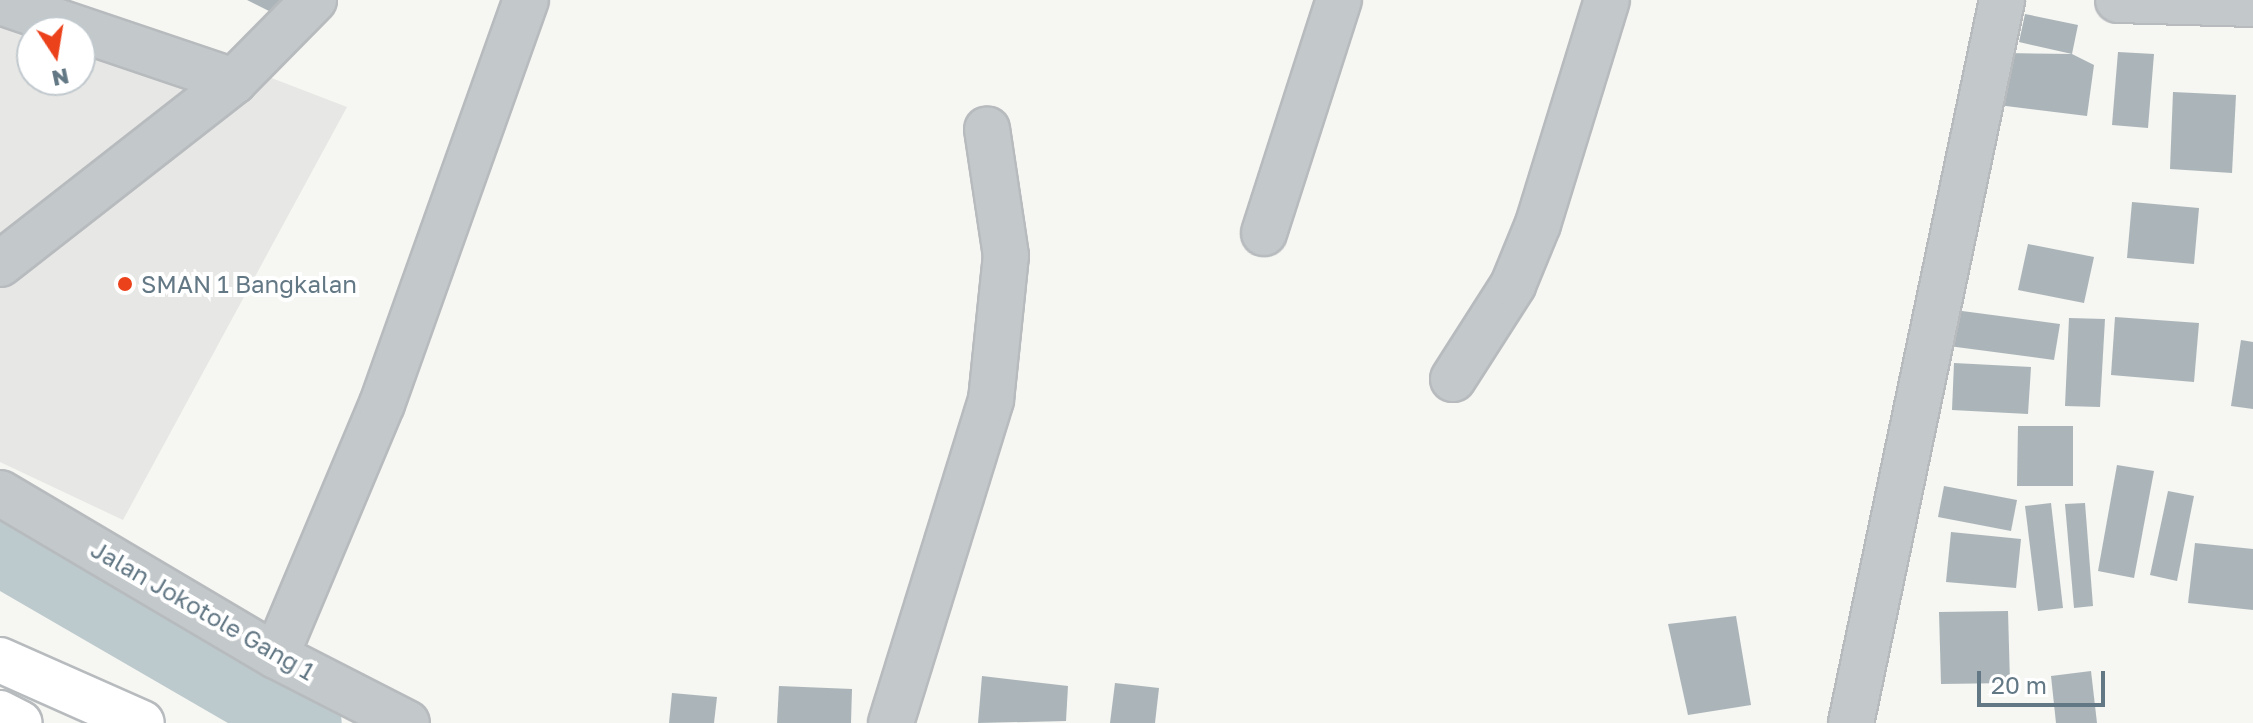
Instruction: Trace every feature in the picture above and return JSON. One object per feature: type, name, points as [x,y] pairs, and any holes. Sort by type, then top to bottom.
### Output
[{"type":"highway","points":[[0,660],[142,723]]},
{"type":"highway","points":[[0,713],[20,723]]},
{"type":"street","points":[[0,264],[234,81],[314,0]]},
{"type":"street","points":[[276,656],[382,404],[526,0]]},
{"type":"street","points":[[1264,233],[1339,0]]},
{"type":"street","points":[[1453,379],[1513,285],[1538,224],[1607,0]]},
{"type":"street","points":[[1851,723],[2002,0]]},
{"type":"street","points":[[2118,0],[2253,4]]},
{"type":"street","points":[[0,2],[234,81]]},
{"type":"street","points":[[891,723],[991,400],[1006,256],[987,129]]},
{"type":"street","name":"Jalan Jokotole Gang 1","points":[[0,493],[276,656],[407,723]]},
{"type":"shaded area","name":"SMAN 1 Bangkalan","points":[[0,0],[68,0],[347,107],[123,520],[0,462]]},
{"type":"building","points":[[247,0],[295,0],[287,20]]},
{"type":"building","points":[[2025,14],[2078,25],[2072,54],[2019,42]]},
{"type":"building","points":[[2118,52],[2154,54],[2148,128],[2112,125]]},
{"type":"building","points":[[2005,53],[2072,54],[2094,65],[2087,116],[1998,105]]},
{"type":"building","points":[[2173,92],[2236,95],[2232,173],[2170,169]]},
{"type":"building","points":[[2132,202],[2199,208],[2194,264],[2127,258]]},
{"type":"building","points":[[2028,244],[2094,257],[2084,303],[2018,290]]},
{"type":"building","points":[[1947,309],[2060,324],[2054,360],[1941,345]]},
{"type":"building","points":[[2115,317],[2199,323],[2194,382],[2111,375]]},
{"type":"building","points":[[2069,318],[2105,319],[2100,407],[2065,406]]},
{"type":"building","points":[[2241,340],[2253,342],[2253,409],[2231,406]]},
{"type":"building","points":[[1954,363],[2031,367],[2028,414],[1952,410]]},
{"type":"building","points":[[2018,426],[2073,426],[2073,486],[2017,486]]},
{"type":"building","points":[[2117,465],[2154,471],[2134,578],[2098,571]]},
{"type":"building","points":[[1944,486],[2017,500],[2011,531],[1938,517]]},
{"type":"building","points":[[2168,491],[2194,496],[2177,581],[2150,575]]},
{"type":"building","points":[[2051,503],[2063,608],[2038,611],[2025,506]]},
{"type":"building","points":[[2085,503],[2093,606],[2074,608],[2065,504]]},
{"type":"building","points":[[1951,532],[2021,539],[2016,588],[1946,582]]},
{"type":"building","points":[[2195,543],[2253,549],[2253,610],[2188,603]]},
{"type":"building","points":[[2008,611],[2010,683],[1941,684],[1939,612]]},
{"type":"building","points":[[1736,616],[1751,705],[1688,715],[1668,624]]},
{"type":"building","points":[[2091,671],[2097,723],[2056,723],[2051,676]]},
{"type":"building","points":[[982,676],[1068,686],[1066,721],[978,723]]},
{"type":"building","points":[[1115,683],[1159,688],[1155,723],[1110,723]]},
{"type":"building","points":[[779,686],[852,689],[851,723],[777,723]]},
{"type":"building","points":[[672,693],[717,697],[714,723],[669,723]]},
{"type":"waterway","points":[[0,547],[304,723]]},
{"type":"place","name":"SMAN 1 Bangkalan","points":[[125,284]]}]
